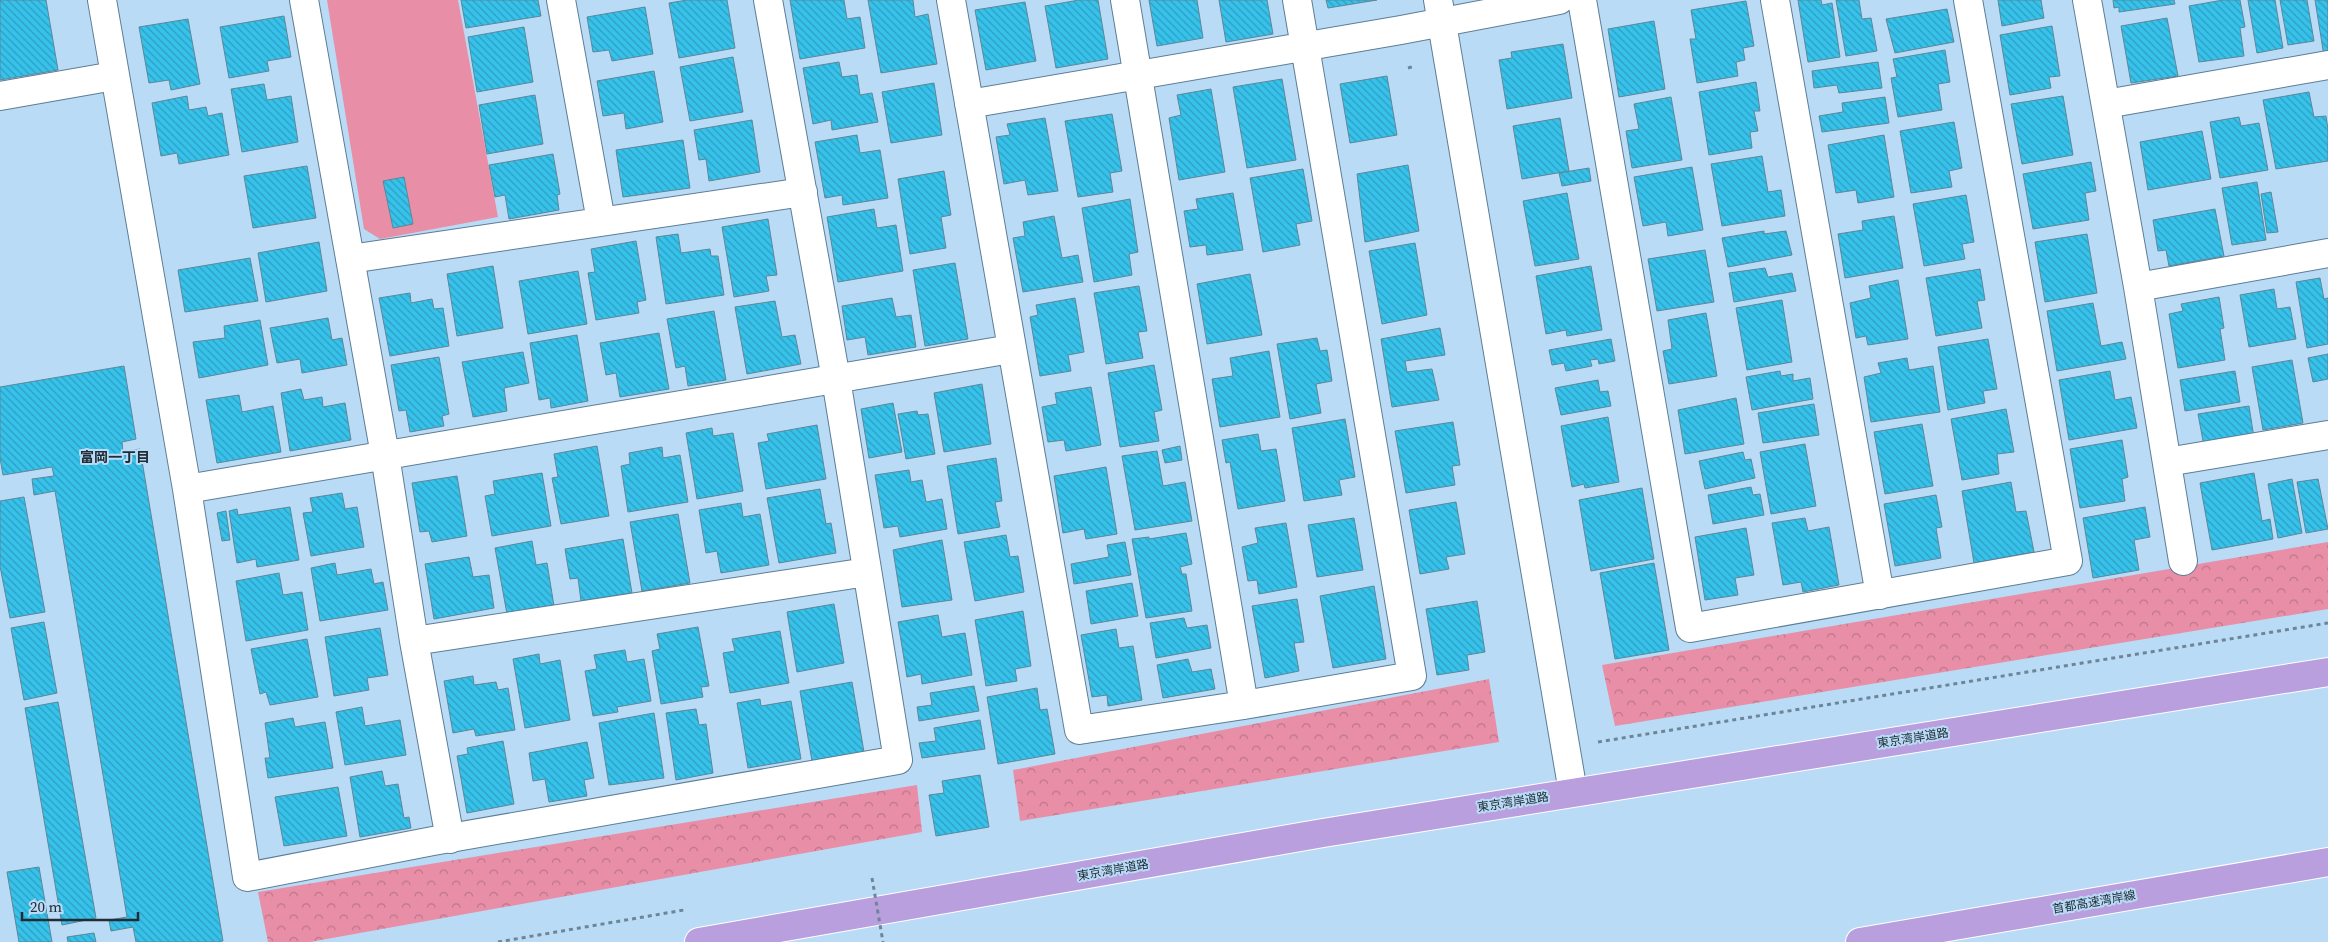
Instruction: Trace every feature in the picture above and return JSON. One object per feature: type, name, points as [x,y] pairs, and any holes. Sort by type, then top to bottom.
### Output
[{"type":"highway","name":"東京湾岸道路","points":[[699,942],[1323,833],[2328,672]]},
{"type":"highway","name":"首都高速湾岸線","points":[[1860,942],[2328,862]]},
{"type":"street","points":[[304,0],[385,455],[414,642],[450,839]]},
{"type":"street","points":[[561,0],[601,222]]},
{"type":"street","points":[[107,1],[114,76],[186,489],[247,877],[898,760],[836,378],[768,0]]},
{"type":"street","points":[[951,0],[1079,730],[1244,705],[1412,676],[1297,0]]},
{"type":"street","points":[[1125,0],[1244,705]]},
{"type":"street","points":[[969,104],[1305,47],[1440,11],[1559,0]]},
{"type":"street","points":[[1582,0],[1690,628],[2068,561],[1968,0]]},
{"type":"street","points":[[1775,0],[1880,595]]},
{"type":"street","points":[[2087,0],[2138,287],[2183,560]]},
{"type":"street","points":[[1440,11],[1573,792]]},
{"type":"street","points":[[2106,104],[2328,65]]},
{"type":"street","points":[[0,96],[114,76]]},
{"type":"street","points":[[350,259],[803,192]]},
{"type":"street","points":[[2138,287],[2328,253]]},
{"type":"street","points":[[186,489],[1011,349]]},
{"type":"street","points":[[2166,462],[2328,435]]},
{"type":"street","points":[[414,642],[867,572]]},
{"type":"path","points":[[1566,748],[2328,623]]},
{"type":"path","points":[[872,878],[882,942]]},
{"type":"green space","points":[[327,0],[458,0],[498,217],[380,239],[364,229]]},
{"type":"green space","points":[[2328,542],[2328,609],[1615,726],[1602,665]]},
{"type":"green space","points":[[1489,679],[1499,742],[1020,821],[1013,770]]},
{"type":"green space","points":[[917,785],[922,832],[310,942],[268,942],[258,892]]},
{"type":"building","points":[[0,0],[46,0],[58,70],[0,80]]},
{"type":"building","points":[[461,0],[538,0],[541,16],[466,28]]},
{"type":"building","points":[[687,0],[727,0],[735,48],[679,58],[669,3]]},
{"type":"building","points":[[790,0],[844,0],[847,19],[860,17],[865,48],[800,59]]},
{"type":"building","points":[[868,0],[913,0],[915,17],[928,14],[937,64],[881,73]]},
{"type":"building","points":[[1079,0],[1098,0],[1108,59],[1056,68],[1045,6]]},
{"type":"building","points":[[1149,0],[1197,0],[1203,38],[1157,46]]},
{"type":"building","points":[[1219,0],[1267,0],[1273,34],[1226,42]]},
{"type":"building","points":[[1326,0],[1377,0],[1328,8]]},
{"type":"building","points":[[1798,0],[1821,0],[1822,5],[1832,3],[1840,57],[1808,62]]},
{"type":"building","points":[[1836,0],[1859,0],[1862,19],[1871,18],[1877,51],[1846,56]]},
{"type":"building","points":[[1998,0],[2041,0],[2044,18],[2002,26]]},
{"type":"building","points":[[2113,0],[2174,0],[2175,4],[2119,12],[2119,7],[2114,8]]},
{"type":"building","points":[[2223,0],[2240,0],[2245,27],[2240,28],[2244,56],[2199,62],[2189,6]]},
{"type":"building","points":[[2248,0],[2275,0],[2283,48],[2257,53]]},
{"type":"building","points":[[2280,0],[2307,0],[2314,41],[2288,45]]},
{"type":"building","points":[[2315,0],[2328,0],[2328,55],[2324,56]]},
{"type":"building","points":[[1746,1],[1754,46],[1743,48],[1745,60],[1736,62],[1738,76],[1697,83],[1690,39],[1696,39],[1691,10]]},
{"type":"building","points":[[1025,2],[1036,61],[986,70],[975,10]]},
{"type":"building","points":[[645,7],[653,54],[612,61],[609,50],[593,52],[587,17]]},
{"type":"building","points":[[1947,9],[1954,42],[1895,53],[1886,19]]},
{"type":"building","points":[[284,16],[291,57],[267,61],[269,71],[229,78],[220,27]]},
{"type":"building","points":[[2167,18],[2178,76],[2131,83],[2121,26]]},
{"type":"building","points":[[188,19],[200,84],[171,90],[169,80],[149,83],[139,27]]},
{"type":"building","points":[[1654,21],[1665,89],[1619,97],[1608,29]]},
{"type":"building","points":[[2052,26],[2060,76],[2049,77],[2051,88],[2010,95],[2000,35]]},
{"type":"building","points":[[524,27],[533,82],[477,92],[468,37]]},
{"type":"building","points":[[1563,44],[1572,98],[1507,109],[1499,60],[1512,58],[1511,52]]},
{"type":"building","points":[[1945,50],[1950,82],[1938,84],[1942,110],[1898,117],[1891,78],[1897,77],[1893,59]]},
{"type":"building","points":[[733,57],[743,112],[690,121],[680,67]]},
{"type":"building","points":[[839,62],[842,77],[857,75],[860,95],[872,93],[878,122],[832,130],[831,120],[813,124],[803,68]]},
{"type":"building","points":[[1878,62],[1882,88],[1839,93],[1837,85],[1814,88],[1812,71]]},
{"type":"building","points":[[654,71],[663,122],[626,129],[624,113],[603,116],[597,81]]},
{"type":"building","points":[[1387,76],[1397,135],[1350,143],[1340,84]]},
{"type":"building","points":[[1282,79],[1296,160],[1247,168],[1233,87]]},
{"type":"building","points":[[1756,82],[1760,111],[1754,111],[1758,131],[1750,132],[1752,148],[1709,155],[1699,92]]},
{"type":"building","points":[[934,83],[942,135],[891,143],[882,92]]},
{"type":"building","points":[[264,84],[267,100],[291,96],[298,142],[242,152],[231,89]]},
{"type":"building","points":[[1211,89],[1225,172],[1179,180],[1169,118],[1181,115],[1177,95]]},
{"type":"building","points":[[2309,92],[2314,117],[2326,116],[2328,161],[2276,169],[2263,100]]},
{"type":"building","points":[[535,95],[543,144],[487,154],[479,105]]},
{"type":"building","points":[[187,96],[189,110],[206,107],[208,116],[222,113],[229,155],[179,164],[177,153],[161,156],[152,103]]},
{"type":"building","points":[[2063,96],[2073,155],[2022,164],[2011,104]]},
{"type":"building","points":[[1671,97],[1682,160],[1632,168],[1626,131],[1639,129],[1634,104]]},
{"type":"building","points":[[1885,97],[1889,123],[1822,132],[1819,116],[1843,112],[1842,103]]},
{"type":"building","points":[[1112,114],[1122,171],[1110,173],[1113,192],[1078,197],[1065,121]]},
{"type":"building","points":[[2239,117],[2241,126],[2259,123],[2268,170],[2220,178],[2210,122]]},
{"type":"building","points":[[1045,118],[1058,191],[1028,195],[1025,180],[1004,184],[996,137],[1010,135],[1007,124]]},
{"type":"building","points":[[1560,118],[1569,171],[1522,179],[1513,126]]},
{"type":"building","points":[[752,120],[760,172],[709,181],[706,159],[699,160],[694,130]]},
{"type":"building","points":[[1954,122],[1962,168],[1949,171],[1952,187],[1911,193],[1900,131]]},
{"type":"building","points":[[2202,131],[2211,179],[2148,190],[2140,142]]},
{"type":"building","points":[[857,135],[860,153],[880,150],[888,198],[843,205],[842,195],[825,198],[815,142]]},
{"type":"building","points":[[1884,135],[1894,197],[1858,203],[1856,190],[1836,193],[1828,145]]},
{"type":"building","points":[[683,140],[690,188],[623,197],[616,150]]},
{"type":"building","points":[[553,154],[560,194],[557,195],[559,210],[509,219],[505,195],[495,197],[489,165]]},
{"type":"building","points":[[1762,156],[1768,192],[1781,190],[1785,216],[1722,226],[1711,164]]},
{"type":"building","points":[[2091,162],[2096,191],[2085,193],[2089,220],[2033,229],[2023,174]]},
{"type":"building","points":[[1408,165],[1419,231],[1365,242],[1357,174]]},
{"type":"building","points":[[307,166],[316,218],[253,228],[244,176]]},
{"type":"building","points":[[1692,167],[1703,230],[1668,236],[1666,222],[1643,226],[1634,177]]},
{"type":"building","points":[[1589,168],[1591,181],[1562,186],[1559,173]]},
{"type":"building","points":[[1303,169],[1312,221],[1296,224],[1300,245],[1263,252],[1250,178]]},
{"type":"building","points":[[944,171],[951,215],[941,217],[946,248],[910,254],[898,179]]},
{"type":"building","points":[[404,177],[413,224],[393,228],[383,181]]},
{"type":"building","points":[[2257,182],[2266,240],[2232,245],[2222,188]]},
{"type":"building","points":[[2271,192],[2278,232],[2267,233],[2261,194]]},
{"type":"building","points":[[1233,193],[1243,250],[1207,255],[1206,245],[1190,247],[1184,211],[1198,209],[1196,199]]},
{"type":"building","points":[[1567,193],[1579,259],[1535,266],[1523,201]]},
{"type":"building","points":[[1966,195],[1974,242],[1962,244],[1965,259],[1924,266],[1913,204]]},
{"type":"building","points":[[1130,199],[1138,252],[1129,254],[1132,275],[1094,282],[1082,208]]},
{"type":"building","points":[[874,209],[877,228],[896,225],[903,271],[838,282],[827,217]]},
{"type":"building","points":[[2215,209],[2224,256],[2169,266],[2166,250],[2158,251],[2153,220]]},
{"type":"building","points":[[1054,216],[1062,258],[1078,255],[1083,282],[1023,292],[1013,238],[1025,236],[1023,222]]},
{"type":"building","points":[[1894,216],[1903,268],[1845,278],[1838,234],[1863,230],[1862,221]]},
{"type":"building","points":[[768,219],[777,275],[766,276],[769,291],[734,297],[722,227]]},
{"type":"building","points":[[1764,231],[1764,234],[1786,231],[1792,255],[1728,267],[1722,238]]},
{"type":"building","points":[[678,234],[681,253],[710,249],[711,256],[718,256],[724,295],[666,304],[656,237]]},
{"type":"building","points":[[2087,234],[2097,293],[2045,302],[2035,242]]},
{"type":"building","points":[[636,241],[646,300],[637,302],[639,313],[596,320],[588,273],[595,272],[591,249]]},
{"type":"building","points":[[319,242],[327,291],[266,302],[258,253]]},
{"type":"building","points":[[1415,243],[1427,315],[1382,324],[1369,251]]},
{"type":"building","points":[[1705,250],[1714,302],[1657,311],[1648,259]]},
{"type":"building","points":[[250,258],[258,301],[185,312],[178,270]]},
{"type":"building","points":[[955,263],[968,339],[925,346],[913,270]]},
{"type":"building","points":[[493,266],[503,328],[457,336],[447,274]]},
{"type":"building","points":[[1591,266],[1602,330],[1567,336],[1566,330],[1546,334],[1536,276]]},
{"type":"building","points":[[1765,268],[1768,277],[1792,273],[1796,291],[1734,302],[1729,273]]},
{"type":"building","points":[[1980,269],[1985,300],[1977,301],[1982,328],[1936,336],[1926,278]]},
{"type":"building","points":[[578,271],[587,324],[528,334],[519,281]]},
{"type":"building","points":[[1250,274],[1262,335],[1207,344],[1197,284]]},
{"type":"building","points":[[2320,278],[2324,299],[2328,298],[2328,344],[2307,348],[2296,282]]},
{"type":"building","points":[[1898,280],[1908,339],[1868,345],[1866,336],[1856,338],[1850,303],[1871,298],[1869,286]]},
{"type":"building","points":[[1139,286],[1147,331],[1138,332],[1143,358],[1106,364],[1094,293]]},
{"type":"building","points":[[2274,289],[2277,309],[2290,307],[2296,339],[2249,347],[2240,295]]},
{"type":"building","points":[[410,293],[411,303],[432,299],[434,309],[443,308],[449,346],[390,356],[379,298]]},
{"type":"building","points":[[2219,297],[2224,328],[2220,329],[2225,360],[2178,368],[2169,314],[2183,311],[2181,304]]},
{"type":"building","points":[[892,298],[896,317],[911,315],[916,347],[868,355],[865,337],[847,340],[842,306]]},
{"type":"building","points":[[1075,298],[1084,352],[1068,355],[1071,371],[1040,376],[1030,317],[1038,315],[1036,305]]},
{"type":"building","points":[[1782,300],[1792,362],[1747,370],[1736,308]]},
{"type":"building","points":[[775,301],[782,337],[795,335],[801,364],[747,374],[735,307]]},
{"type":"building","points":[[2093,303],[2101,346],[2122,342],[2126,359],[2057,371],[2047,311]]},
{"type":"building","points":[[714,311],[726,380],[688,386],[685,366],[676,368],[667,319]]},
{"type":"building","points":[[1706,313],[1717,376],[1669,384],[1663,351],[1672,349],[1668,320]]},
{"type":"building","points":[[328,318],[332,340],[342,338],[347,365],[302,373],[300,359],[277,363],[270,328]]},
{"type":"building","points":[[260,320],[268,365],[199,378],[193,342],[225,338],[224,326]]},
{"type":"building","points":[[1440,328],[1445,355],[1405,361],[1407,372],[1432,369],[1439,400],[1392,407],[1381,339]]},
{"type":"building","points":[[659,333],[669,389],[620,397],[616,373],[606,375],[600,343]]},
{"type":"building","points":[[577,335],[588,401],[551,408],[550,398],[539,400],[530,343]]},
{"type":"building","points":[[1317,338],[1320,351],[1327,350],[1332,381],[1316,384],[1321,413],[1290,419],[1277,344]]},
{"type":"building","points":[[1611,339],[1615,361],[1599,364],[1598,359],[1590,360],[1592,366],[1566,371],[1564,363],[1552,365],[1549,350]]},
{"type":"building","points":[[1988,339],[1997,389],[1983,391],[1985,403],[1948,410],[1938,347]]},
{"type":"building","points":[[1269,351],[1280,417],[1220,427],[1212,379],[1233,376],[1230,358]]},
{"type":"building","points":[[523,352],[529,383],[504,388],[507,411],[473,417],[462,362]]},
{"type":"building","points":[[2328,354],[2328,379],[2313,382],[2308,358]]},
{"type":"building","points":[[439,357],[449,414],[442,416],[444,426],[410,432],[406,410],[399,411],[391,365]]},
{"type":"building","points":[[1907,358],[1909,370],[1933,366],[1940,412],[1871,422],[1864,377],[1881,373],[1878,363]]},
{"type":"building","points":[[2292,360],[2303,423],[2263,430],[2252,367]]},
{"type":"building","points":[[1154,365],[1162,410],[1154,412],[1159,441],[1120,447],[1108,373]]},
{"type":"building","points":[[124,366],[136,439],[122,442],[123,452],[140,449],[223,941],[136,942],[133,927],[111,931],[109,920],[127,917],[55,491],[34,495],[32,479],[54,476],[52,467],[3,475],[0,458],[0,387]]},
{"type":"building","points":[[1780,371],[1781,376],[1793,374],[1793,381],[1810,378],[1813,399],[1752,410],[1746,377]]},
{"type":"building","points":[[2110,371],[2115,400],[2131,397],[2137,428],[2069,440],[2059,380]]},
{"type":"building","points":[[2235,371],[2240,402],[2185,411],[2180,380]]},
{"type":"building","points":[[1598,380],[1600,392],[1608,391],[1611,406],[1561,415],[1555,388]]},
{"type":"building","points":[[982,384],[991,444],[944,452],[934,393]]},
{"type":"building","points":[[1091,387],[1101,445],[1066,451],[1064,440],[1048,442],[1042,407],[1057,404],[1055,393]]},
{"type":"building","points":[[301,389],[304,400],[322,397],[323,407],[345,403],[351,440],[290,451],[281,393]]},
{"type":"building","points":[[239,395],[242,412],[273,406],[281,452],[217,463],[206,400]]},
{"type":"building","points":[[1736,398],[1744,444],[1685,454],[1678,410]]},
{"type":"building","points":[[893,403],[902,452],[869,458],[861,409]]},
{"type":"building","points":[[1814,404],[1819,435],[1763,443],[1758,413]]},
{"type":"building","points":[[2249,406],[2254,438],[2204,446],[2198,414]]},
{"type":"building","points":[[2006,409],[2014,452],[1997,454],[1999,474],[1962,480],[1951,419]]},
{"type":"building","points":[[917,411],[918,415],[928,414],[935,454],[906,459],[898,414]]},
{"type":"building","points":[[1608,417],[1619,482],[1585,488],[1584,484],[1572,487],[1561,426]]},
{"type":"building","points":[[1345,419],[1355,477],[1339,480],[1342,495],[1304,501],[1292,428]]},
{"type":"building","points":[[1453,422],[1460,465],[1452,466],[1455,485],[1406,493],[1395,431]]},
{"type":"building","points":[[1922,424],[1933,486],[1885,494],[1874,432]]},
{"type":"building","points":[[817,425],[826,479],[766,489],[758,443],[769,441],[767,434]]},
{"type":"building","points":[[712,428],[713,436],[733,433],[743,491],[697,499],[686,433]]},
{"type":"building","points":[[1258,434],[1261,451],[1276,449],[1285,501],[1238,509],[1230,462],[1226,463],[1222,440]]},
{"type":"building","points":[[2122,440],[2128,477],[2122,479],[2125,501],[2080,508],[2070,449]]},
{"type":"building","points":[[1805,444],[1816,506],[1771,514],[1760,452]]},
{"type":"building","points":[[597,446],[609,516],[561,524],[552,478],[558,477],[554,454]]},
{"type":"building","points":[[1180,446],[1182,460],[1165,463],[1162,450]]},
{"type":"building","points":[[662,447],[663,458],[680,455],[688,502],[628,512],[621,466],[630,464],[629,453]]},
{"type":"building","points":[[1157,451],[1163,486],[1185,482],[1192,521],[1135,530],[1122,456]]},
{"type":"building","points":[[1743,452],[1745,460],[1751,459],[1755,478],[1705,489],[1699,461]]},
{"type":"building","points":[[996,458],[1002,501],[995,502],[1000,527],[958,534],[947,466]]},
{"type":"building","points":[[1106,467],[1117,534],[1086,539],[1084,529],[1063,533],[1054,476]]},
{"type":"building","points":[[909,470],[911,482],[922,480],[926,502],[942,499],[947,529],[900,537],[898,526],[884,528],[875,475]]},
{"type":"building","points":[[542,473],[551,526],[492,536],[485,496],[495,494],[493,481]]},
{"type":"building","points":[[2254,473],[2262,521],[2270,519],[2273,539],[2212,550],[2200,483]]},
{"type":"building","points":[[457,476],[467,536],[432,542],[429,531],[420,532],[412,483]]},
{"type":"building","points":[[2292,479],[2302,533],[2278,538],[2268,484]]},
{"type":"building","points":[[2318,479],[2328,529],[2306,533],[2297,482]]},
{"type":"building","points":[[2011,482],[2016,512],[2026,511],[2034,552],[1974,563],[1962,491]]},
{"type":"building","points":[[1751,487],[1753,495],[1760,494],[1764,515],[1713,524],[1708,495]]},
{"type":"building","points":[[1642,488],[1654,559],[1591,571],[1579,500]]},
{"type":"building","points":[[820,489],[826,524],[831,523],[836,553],[779,563],[767,498]]},
{"type":"building","points":[[342,493],[345,509],[357,507],[364,547],[311,556],[303,513],[313,512],[310,498]]},
{"type":"building","points":[[1936,495],[1942,527],[1936,528],[1941,558],[1895,566],[1884,504]]},
{"type":"building","points":[[24,497],[45,612],[10,618],[0,566],[0,501]]},
{"type":"building","points":[[1456,502],[1465,554],[1446,557],[1449,569],[1420,574],[1409,510]]},
{"type":"building","points":[[741,503],[743,517],[760,514],[769,565],[721,573],[717,551],[706,553],[699,510]]},
{"type":"building","points":[[290,507],[299,560],[257,567],[256,559],[237,563],[229,511],[237,509],[238,515]]},
{"type":"building","points":[[2145,507],[2150,537],[2134,540],[2139,570],[2093,578],[2083,518]]},
{"type":"building","points":[[226,511],[230,540],[222,541],[217,513]]},
{"type":"building","points":[[678,514],[690,583],[642,591],[630,522]]},
{"type":"building","points":[[1354,518],[1363,570],[1317,577],[1308,525]]},
{"type":"building","points":[[1805,518],[1808,531],[1829,527],[1839,585],[1803,592],[1801,582],[1783,585],[1772,523]]},
{"type":"building","points":[[1286,523],[1297,587],[1259,594],[1257,580],[1248,581],[1242,547],[1258,543],[1255,528]]},
{"type":"building","points":[[1746,528],[1754,575],[1735,578],[1738,595],[1705,600],[1695,537]]},
{"type":"building","points":[[1186,533],[1192,564],[1180,567],[1182,574],[1186,574],[1192,611],[1146,618],[1132,539],[1149,537],[1149,539]]},
{"type":"building","points":[[1006,535],[1010,557],[1018,556],[1024,592],[975,601],[964,542]]},
{"type":"building","points":[[623,539],[632,593],[581,601],[578,578],[570,579],[565,549]]},
{"type":"building","points":[[942,540],[952,600],[902,607],[893,550]]},
{"type":"building","points":[[532,541],[536,565],[547,563],[554,606],[507,614],[495,548]]},
{"type":"building","points":[[1125,542],[1131,575],[1074,584],[1071,564],[1109,557],[1107,545]]},
{"type":"building","points":[[469,557],[473,577],[489,575],[494,608],[434,619],[425,564]]},
{"type":"building","points":[[335,563],[337,575],[371,569],[374,584],[383,582],[388,610],[320,621],[311,568]]},
{"type":"building","points":[[1654,563],[1669,650],[1615,659],[1600,573]]},
{"type":"building","points":[[279,573],[283,595],[302,592],[308,630],[246,641],[236,581]]},
{"type":"building","points":[[1132,583],[1138,616],[1091,624],[1086,591]]},
{"type":"building","points":[[1374,586],[1386,659],[1333,668],[1320,596]]},
{"type":"building","points":[[1297,599],[1304,642],[1294,643],[1299,671],[1265,678],[1252,606]]},
{"type":"building","points":[[1477,601],[1485,652],[1467,655],[1469,670],[1437,675],[1426,609]]},
{"type":"building","points":[[834,604],[844,663],[797,672],[787,612]]},
{"type":"building","points":[[1023,611],[1031,666],[1015,669],[1017,681],[986,686],[975,620]]},
{"type":"building","points":[[938,615],[942,637],[965,633],[972,675],[922,684],[921,674],[907,677],[898,622]]},
{"type":"building","points":[[1184,618],[1187,628],[1207,625],[1211,648],[1156,658],[1150,623]]},
{"type":"building","points":[[44,622],[57,693],[24,700],[11,628]]},
{"type":"building","points":[[698,627],[709,686],[701,687],[703,697],[661,704],[652,651],[660,649],[657,634]]},
{"type":"building","points":[[380,628],[388,675],[367,678],[369,690],[334,696],[325,637]]},
{"type":"building","points":[[1116,629],[1119,648],[1133,646],[1142,700],[1108,706],[1107,695],[1092,697],[1081,635]]},
{"type":"building","points":[[780,631],[789,683],[730,693],[723,653],[735,651],[732,639]]},
{"type":"building","points":[[307,639],[318,697],[270,705],[266,692],[260,694],[251,649]]},
{"type":"building","points":[[625,650],[627,662],[644,659],[651,701],[617,707],[618,712],[593,716],[585,671],[597,669],[594,655]]},
{"type":"building","points":[[539,654],[540,664],[560,660],[570,720],[525,728],[513,659]]},
{"type":"building","points":[[1188,659],[1192,672],[1211,669],[1215,689],[1163,698],[1157,665]]},
{"type":"building","points":[[473,676],[474,685],[496,682],[498,690],[508,688],[515,730],[476,736],[474,729],[453,733],[444,681]]},
{"type":"building","points":[[852,682],[864,752],[812,761],[800,691]]},
{"type":"building","points":[[974,686],[979,711],[919,721],[917,707],[932,705],[930,693]]},
{"type":"building","points":[[1037,688],[1040,710],[1047,709],[1055,754],[998,764],[987,697]]},
{"type":"building","points":[[760,699],[761,706],[791,701],[801,759],[748,768],[737,703]]},
{"type":"building","points":[[58,702],[96,918],[62,925],[25,708]]},
{"type":"building","points":[[362,707],[365,726],[400,720],[406,755],[345,765],[336,712]]},
{"type":"building","points":[[696,709],[699,725],[706,724],[713,773],[676,780],[666,713]]},
{"type":"building","points":[[654,713],[664,778],[609,785],[599,723]]},
{"type":"building","points":[[293,718],[295,727],[325,722],[333,768],[268,778],[265,758],[270,758],[265,723]]},
{"type":"building","points":[[980,720],[985,749],[922,758],[919,743],[936,741],[934,728]]},
{"type":"building","points":[[503,741],[514,804],[467,813],[457,756],[468,754],[467,748]]},
{"type":"building","points":[[587,742],[594,778],[584,780],[587,796],[549,802],[545,779],[533,781],[529,753]]},
{"type":"building","points":[[382,771],[385,786],[398,784],[404,818],[409,817],[411,828],[360,837],[350,777]]},
{"type":"building","points":[[980,775],[989,827],[936,836],[929,795],[944,793],[942,781]]},
{"type":"building","points":[[338,787],[347,836],[284,846],[275,797]]},
{"type":"building","points":[[39,867],[52,942],[19,942],[7,872]]},
{"type":"building","points":[[94,933],[96,942],[68,942],[67,937]]},
{"type":"district","name":"富岡一丁目","points":[[115,457]]}]
